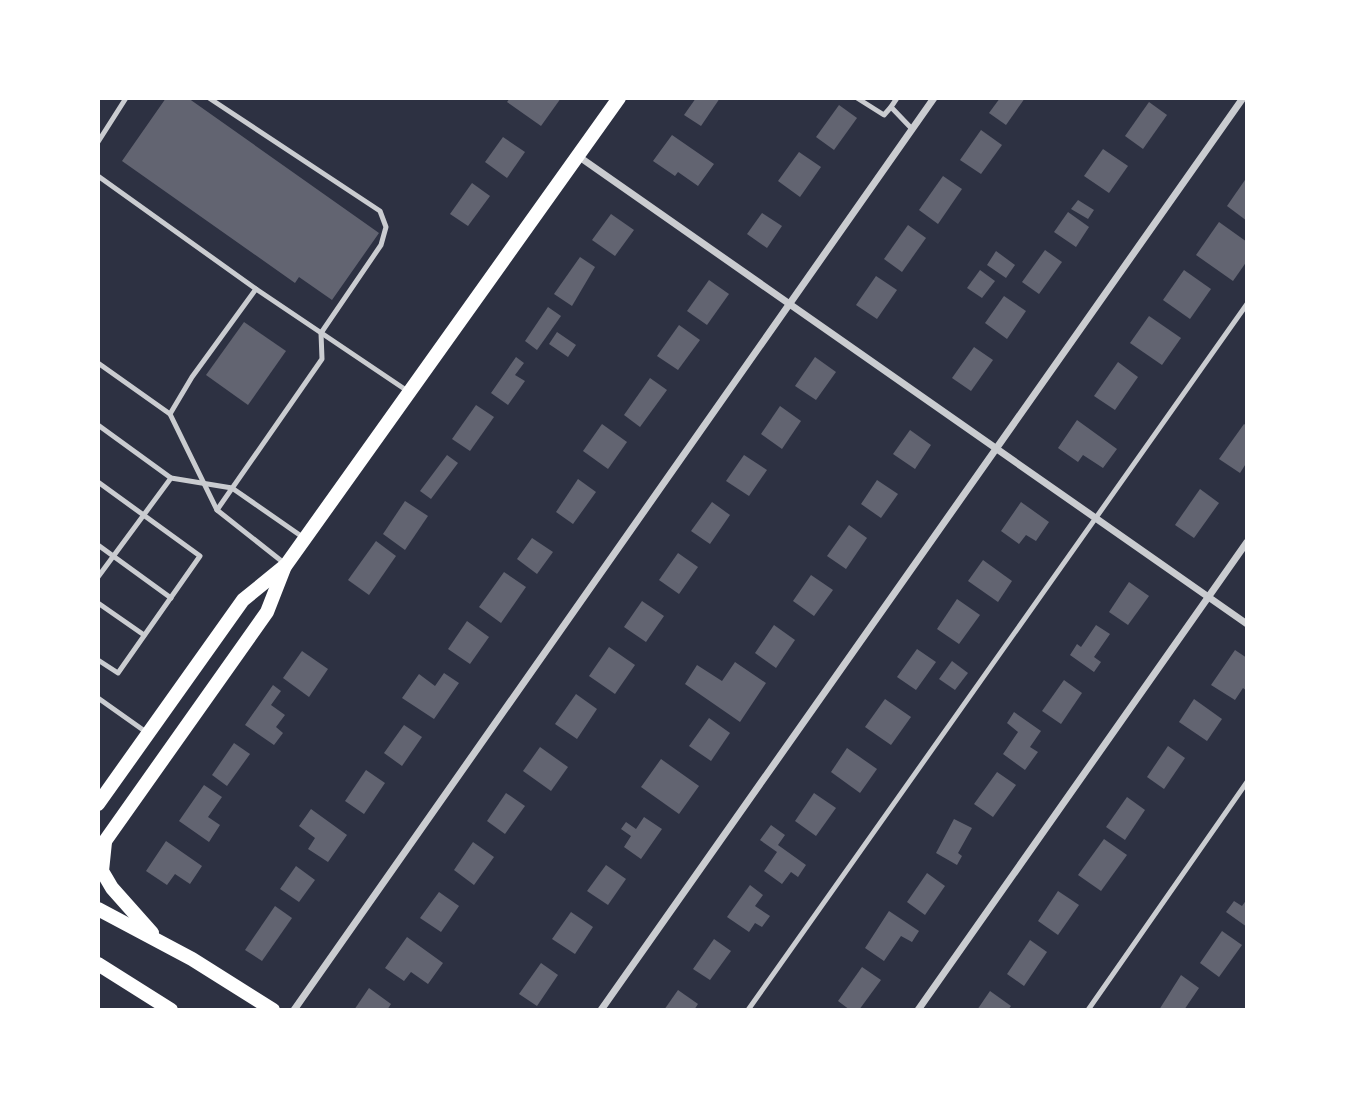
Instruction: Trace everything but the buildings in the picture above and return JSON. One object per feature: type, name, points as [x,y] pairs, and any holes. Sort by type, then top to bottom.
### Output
[{"type":"main road","points":[[160,942],[112,888],[102,871],[101,846],[267,612],[286,565],[620,98]]},
{"type":"main road","points":[[98,804],[243,600],[286,565]]},
{"type":"main road","points":[[98,909],[160,942],[273,1010]]},
{"type":"main road","points":[[98,964],[172,1010]]},
{"type":"street","points":[[294,1010],[788,302],[934,98]]},
{"type":"street","points":[[601,1010],[1243,98]]},
{"type":"street","points":[[578,156],[1247,624]]},
{"type":"street","points":[[918,1010],[1247,542]]},
{"type":"lane","points":[[98,142],[126,98]]},
{"type":"lane","points":[[209,98],[380,211],[386,227],[382,245],[321,333],[322,359],[217,510]]},
{"type":"lane","points":[[857,98],[884,115],[897,98]]},
{"type":"lane","points":[[891,107],[912,129]]},
{"type":"lane","points":[[98,176],[256,289],[409,392]]},
{"type":"lane","points":[[170,414],[192,377],[256,289]]},
{"type":"lane","points":[[748,1010],[1247,304]]},
{"type":"lane","points":[[98,363],[170,414],[217,510],[286,565]]},
{"type":"lane","points":[[98,425],[171,478],[232,488],[305,538]]},
{"type":"lane","points":[[98,578],[171,478]]},
{"type":"lane","points":[[98,482],[200,556],[118,673],[98,660]]},
{"type":"lane","points":[[98,545],[170,598]]},
{"type":"lane","points":[[98,603],[144,635]]},
{"type":"lane","points":[[98,698],[148,733]]},
{"type":"lane","points":[[1087,1010],[1247,782]]}]
